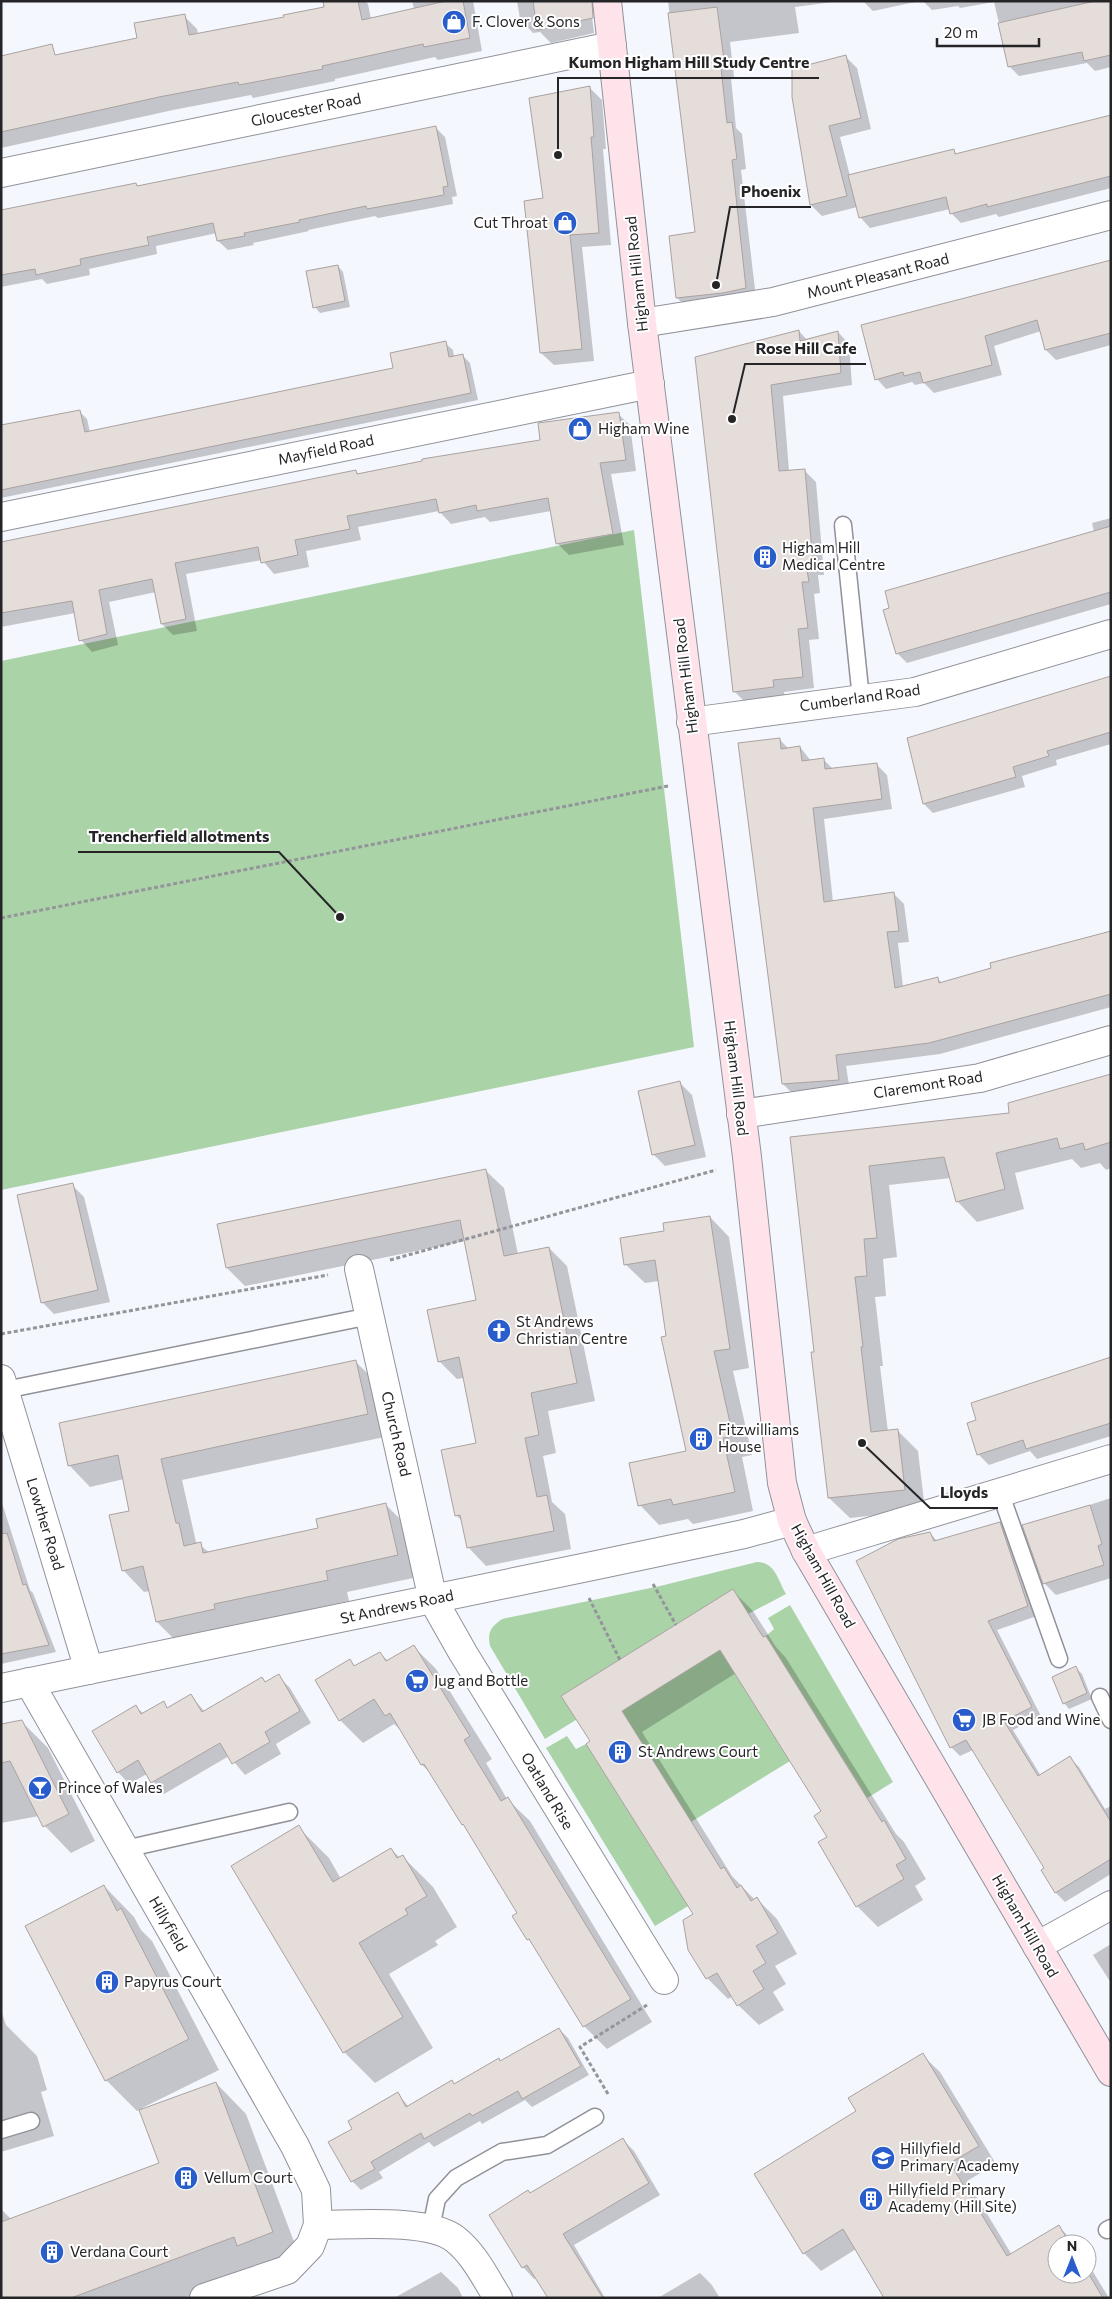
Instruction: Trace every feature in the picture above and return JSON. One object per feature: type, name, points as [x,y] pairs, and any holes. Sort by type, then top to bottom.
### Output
[{"type":"street","name":"Higham Hill Road","points":[[607,1],[642,323],[741,1114],[782,1483],[792,1521],[806,1551],[1111,2072]]},
{"type":"street","name":"Gloucester Road","points":[[1,174],[612,46]]},
{"type":"street","name":"Mount Pleasant Road","points":[[642,323],[773,302],[1111,215]]},
{"type":"street","name":"Mayfield Road","points":[[1,517],[650,384]]},
{"type":"street","name":"Cumberland Road","points":[[691,722],[915,692],[1111,634]]},
{"type":"street","name":"Claremont Road","points":[[741,1114],[980,1078],[1111,1040]]},
{"type":"street","name":"Church Road","points":[[360,1269],[433,1600]]},
{"type":"street","name":"Lowther Road","points":[[2,1387],[89,1670]]},
{"type":"street","points":[[806,1551],[1111,1458]]},
{"type":"street","name":"St Andrews Road","points":[[1,1688],[433,1600],[744,1534],[792,1521]]},
{"type":"street","name":"Oatland Rise","points":[[433,1600],[664,1980]]},
{"type":"street","name":"Hillyfield","points":[[28,1682],[295,2146],[316,2190],[318,2225]]},
{"type":"street","points":[[1037,1946],[1111,1905]]},
{"type":"street","points":[[204,2298],[287,2270],[310,2246],[318,2225],[379,2224],[431,2228],[454,2238],[472,2256],[498,2298]]},
{"type":"lane","points":[[843,526],[861,699]]},
{"type":"lane","points":[[2,1387],[370,1316]]},
{"type":"lane","points":[[1000,1492],[1059,1659]]},
{"type":"lane","points":[[1100,1697],[1111,1720]]},
{"type":"lane","points":[[125,1849],[289,1812]]},
{"type":"lane","points":[[431,2228],[438,2200],[456,2178],[502,2152],[547,2144],[595,2116]]},
{"type":"lane","points":[[1,2130],[31,2121]]},
{"type":"path","points":[[1,918],[698,780]]},
{"type":"path","points":[[427,1248],[725,1167]]},
{"type":"path","points":[[1,1334],[296,1280]]},
{"type":"path","points":[[645,1555],[654,1590],[676,1625]]},
{"type":"path","points":[[579,1569],[594,1612],[620,1660]]},
{"type":"path","points":[[595,2116],[614,2106],[580,2047],[659,1998],[664,1980]]},
{"type":"green space","points":[[634,530],[694,1047],[1,1190],[1,661]]},
{"type":"green space","points":[[757,1562],[772,1568],[786,1594],[748,1614],[545,1739],[490,1646],[489,1637],[491,1630],[502,1619],[660,1586]]},
{"type":"green space","points":[[790,1605],[893,1782],[840,1815],[862,1789],[766,1636],[774,1629],[768,1618]]},
{"type":"green space","points":[[720,1650],[790,1761],[691,1822],[622,1711]]},
{"type":"green space","points":[[567,1736],[576,1749],[586,1744],[684,1899],[703,1897],[655,1926],[546,1748]]},
{"type":"building","points":[[323,1],[358,1],[362,20],[446,1],[463,1],[470,38],[424,47],[423,44],[322,66],[323,69],[239,85],[238,82],[159,97],[1,132],[1,56],[52,44],[55,55],[137,38],[134,23],[185,14],[189,35],[284,17],[283,15],[324,7]]},
{"type":"building","points":[[533,1],[592,1],[593,18],[537,30]]},
{"type":"building","points":[[1095,1],[1111,1],[1111,55],[1084,61],[1082,52],[1008,67],[998,23]]},
{"type":"building","points":[[717,7],[725,67],[721,68],[727,123],[732,122],[737,159],[732,160],[746,288],[723,293],[676,298],[669,236],[695,232],[668,13]]},
{"type":"building","points":[[846,55],[861,118],[829,126],[847,196],[810,205],[792,97],[792,69]]},
{"type":"building","points":[[590,86],[594,137],[591,137],[599,233],[570,235],[582,349],[540,353],[524,201],[543,198],[529,98]]},
{"type":"building","points":[[1111,115],[1111,176],[987,207],[987,204],[950,214],[946,197],[859,218],[848,175],[954,149],[955,154]]},
{"type":"building","points":[[436,126],[448,186],[443,187],[444,195],[367,209],[366,206],[299,220],[300,222],[244,233],[245,236],[217,241],[213,223],[147,237],[149,245],[80,259],[81,265],[36,275],[35,269],[1,275],[1,210],[136,183],[137,186]]},
{"type":"building","points":[[1111,260],[1111,333],[1045,350],[1037,320],[985,336],[992,365],[923,383],[920,372],[904,376],[903,372],[875,380],[861,325]]},
{"type":"building","points":[[338,265],[345,301],[313,308],[306,271]]},
{"type":"building","points":[[799,330],[800,341],[838,331],[841,373],[771,385],[779,471],[805,469],[813,563],[806,564],[809,582],[802,582],[808,628],[798,629],[803,677],[773,680],[774,687],[733,692],[695,357]]},
{"type":"building","points":[[446,341],[449,357],[463,354],[471,393],[1,490],[1,425],[80,410],[85,432],[393,368],[390,353]]},
{"type":"building","points":[[619,412],[626,460],[600,463],[613,534],[556,544],[548,498],[477,511],[476,505],[439,513],[436,499],[347,516],[350,529],[295,540],[298,555],[261,563],[258,547],[175,563],[186,619],[161,624],[152,579],[99,590],[107,634],[79,641],[72,601],[1,613],[1,542],[356,470],[357,474],[422,461],[422,459],[540,440],[538,423]]},
{"type":"building","points":[[1111,526],[1111,592],[896,654],[883,610],[889,608],[885,591]]},
{"type":"building","points":[[1111,676],[1111,732],[1047,751],[1049,756],[1013,767],[1016,777],[923,804],[907,738]]},
{"type":"building","points":[[780,738],[781,749],[800,746],[802,761],[824,758],[825,769],[877,763],[882,799],[813,808],[824,902],[894,892],[899,931],[887,932],[895,988],[938,977],[939,983],[991,968],[990,963],[1111,931],[1111,994],[929,1043],[836,1055],[839,1080],[782,1084],[738,743]]},
{"type":"building","points":[[1111,1074],[1111,1142],[1085,1150],[1083,1143],[1060,1149],[1057,1138],[996,1153],[1005,1189],[956,1202],[944,1157],[869,1166],[877,1238],[864,1239],[867,1276],[855,1277],[863,1347],[861,1347],[871,1432],[898,1429],[905,1490],[828,1498],[811,1352],[814,1352],[790,1137],[1009,1113],[1008,1103]]},
{"type":"building","points":[[680,1081],[695,1145],[652,1155],[638,1091]]},
{"type":"building","points":[[486,1169],[504,1256],[549,1247],[577,1383],[531,1393],[539,1435],[525,1438],[537,1497],[547,1495],[554,1531],[467,1548],[460,1515],[455,1516],[441,1450],[476,1443],[459,1357],[438,1362],[427,1310],[476,1300],[460,1220],[226,1268],[217,1224]]},
{"type":"building","points":[[73,1183],[98,1290],[41,1303],[17,1195]]},
{"type":"building","points":[[710,1216],[730,1349],[714,1351],[733,1436],[723,1438],[735,1492],[673,1505],[671,1499],[638,1506],[629,1463],[686,1451],[661,1337],[666,1336],[655,1260],[624,1265],[620,1238],[664,1231],[663,1223]]},
{"type":"building","points":[[1111,1357],[1111,1423],[1026,1449],[1023,1440],[977,1455],[967,1423],[976,1420],[971,1403]]},
{"type":"building","points":[[356,1360],[368,1414],[161,1459],[176,1523],[179,1523],[184,1546],[201,1542],[203,1553],[318,1528],[316,1519],[386,1503],[398,1555],[326,1571],[328,1580],[214,1604],[215,1609],[156,1622],[143,1566],[122,1571],[109,1515],[129,1511],[118,1455],[68,1466],[59,1423]]},
{"type":"building","points":[[1090,1505],[1102,1544],[1098,1546],[1104,1565],[1043,1584],[1022,1525]]},
{"type":"building","points":[[1000,1522],[1028,1606],[988,1621],[1032,1707],[1004,1721],[1038,1776],[1070,1756],[1111,1822],[1111,1859],[1055,1893],[1041,1870],[1044,1868],[966,1740],[950,1748],[856,1561],[898,1539],[930,1532],[934,1541]]},
{"type":"building","points":[[7,1533],[23,1585],[26,1584],[49,1645],[1,1654],[1,1534]]},
{"type":"building","name":"St Andrews Court","points":[[733,1589],[763,1637],[766,1636],[882,1822],[884,1820],[906,1859],[896,1865],[904,1879],[856,1907],[818,1842],[827,1837],[814,1816],[821,1811],[720,1650],[622,1711],[721,1869],[724,1867],[737,1888],[741,1885],[751,1901],[757,1897],[778,1933],[756,1946],[766,1963],[753,1971],[764,1989],[737,2006],[717,1973],[706,1979],[688,1950],[683,1920],[693,1914],[586,1744],[590,1741],[561,1696]]},
{"type":"building","points":[[414,1645],[470,1736],[464,1740],[501,1801],[508,1797],[631,1999],[583,2027],[529,1939],[527,1940],[512,1916],[517,1913],[463,1824],[424,1764],[421,1765],[390,1713],[385,1716],[374,1699],[339,1721],[315,1680],[350,1659],[354,1666],[380,1652],[386,1661]]},
{"type":"building","points":[[1076,1666],[1087,1693],[1063,1704],[1052,1677]]},
{"type":"building","points":[[279,1674],[300,1711],[265,1732],[270,1742],[232,1764],[220,1743],[151,1783],[138,1760],[117,1773],[92,1731],[136,1705],[141,1714],[164,1701],[167,1708],[191,1694],[202,1712],[262,1677],[265,1682]]},
{"type":"building","name":"Prince of Wales","points":[[22,1720],[69,1814],[43,1827],[10,1761],[1,1763],[1,1724]]},
{"type":"building","points":[[299,1825],[333,1882],[391,1848],[397,1858],[403,1855],[427,1896],[405,1909],[408,1914],[359,1943],[403,2017],[343,2053],[231,1866]]},
{"type":"building","name":"Papyrus Court","points":[[104,1885],[117,1911],[121,1908],[189,2039],[105,2081],[25,1926]]},
{"type":"building","points":[[559,2028],[581,2066],[522,2099],[518,2091],[472,2116],[470,2113],[424,2139],[421,2133],[371,2162],[375,2169],[351,2182],[328,2142],[352,2129],[348,2121],[398,2092],[406,2107],[452,2080],[454,2084],[499,2058],[500,2061]]},
{"type":"building","name":"Hillyfield Primary Academy (Hill Site)","points":[[923,2053],[979,2146],[950,2163],[1007,2256],[1059,2225],[1064,2234],[1047,2234],[1047,2284],[1095,2284],[1103,2298],[884,2298],[843,2229],[803,2254],[754,2174],[856,2111],[848,2098]]},
{"type":"building","name":"Vellum Court","points":[[216,2082],[273,2232],[237,2246],[234,2237],[71,2298],[1,2298],[1,2222],[159,2163],[139,2110]]},
{"type":"building","points":[[623,2138],[649,2183],[563,2234],[603,2298],[548,2298],[527,2265],[522,2268],[489,2215],[528,2190],[530,2193]]},
{"type":"place","name":"F. Clover & Sons","points":[[454,22]]},
{"type":"place","name":"Kumon Higham Hill Study Centre","points":[[558,155]]},
{"type":"place","name":"Cut Throat","points":[[565,223]]},
{"type":"place","name":"Phoenix","points":[[716,285]]},
{"type":"place","name":"Rose Hill Cafe","points":[[732,419]]},
{"type":"place","name":"Higham Wine","points":[[580,429]]},
{"type":"place","name":"Higham Hill Medical Centre","points":[[765,557]]},
{"type":"place","name":"Trencherfield allotments","points":[[340,917]]},
{"type":"place","name":"St Andrews Christian Centre","points":[[499,1331]]},
{"type":"place","name":"Fitzwilliams House","points":[[701,1439]]},
{"type":"place","name":"Lloyds","points":[[862,1443]]},
{"type":"place","name":"Jug and Bottle","points":[[417,1681]]},
{"type":"place","name":"JB Food and Wine","points":[[964,1720]]},
{"type":"place","name":"St Andrews Court","points":[[620,1752]]},
{"type":"place","name":"Prince of Wales","points":[[40,1788]]},
{"type":"place","name":"Papyrus Court","points":[[107,1982]]},
{"type":"place","name":"Hillyfield Primary Academy","points":[[883,2158]]},
{"type":"place","name":"Vellum Court","points":[[186,2178]]},
{"type":"place","name":"Hillyfield Primary Academy (Hill Site)","points":[[871,2199]]},
{"type":"place","name":"Verdana Court","points":[[52,2252]]}]
